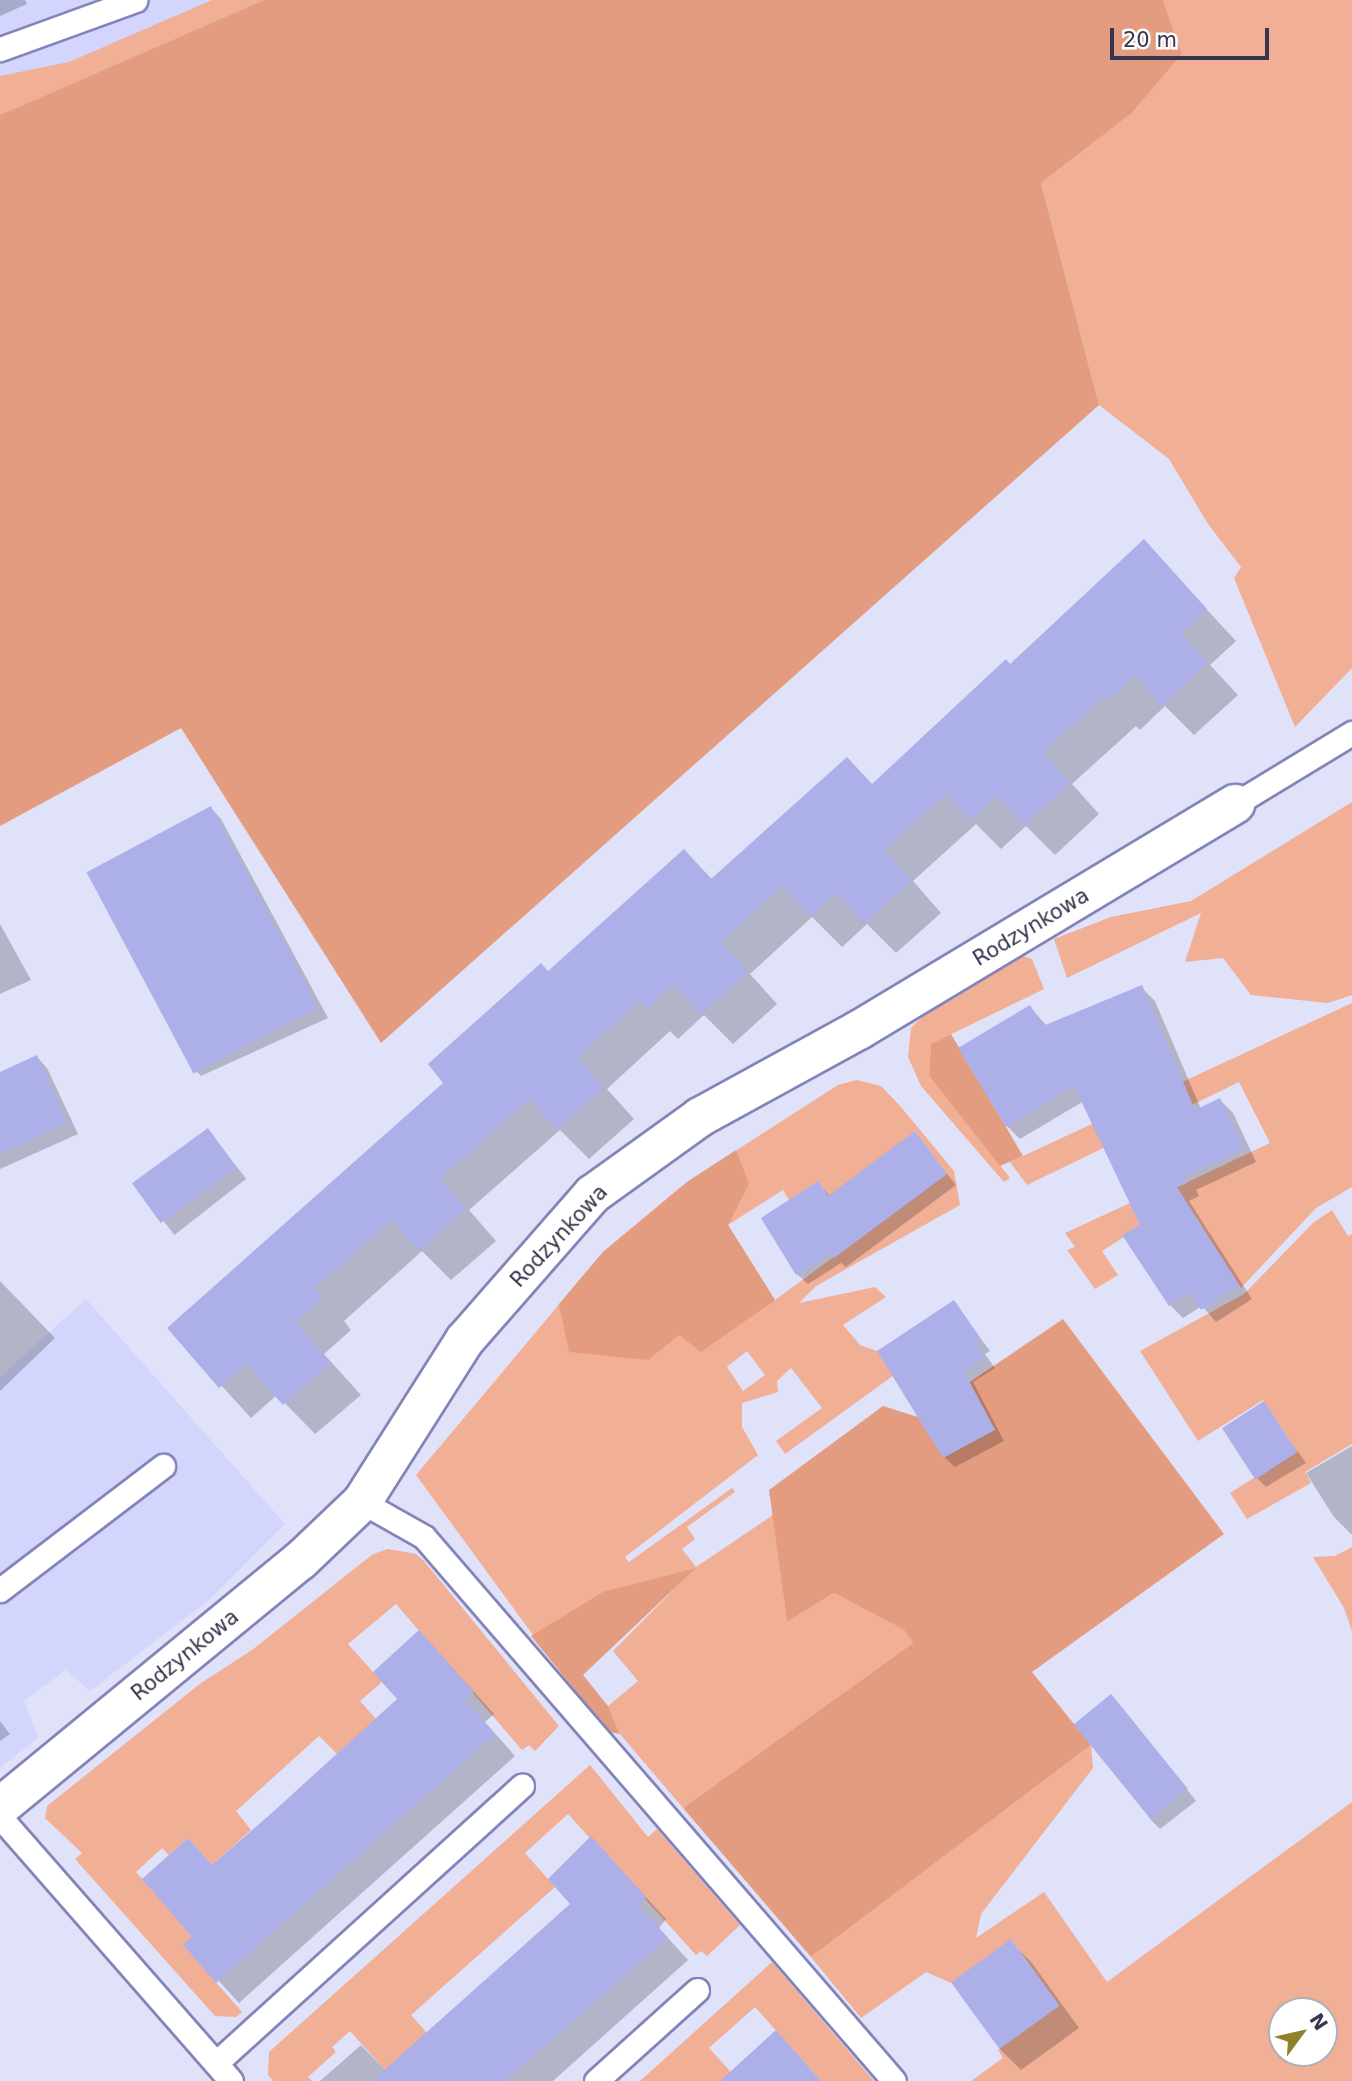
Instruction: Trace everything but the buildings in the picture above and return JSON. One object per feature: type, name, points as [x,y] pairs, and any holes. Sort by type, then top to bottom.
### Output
[{"type":"street","name":"Rodzynkowa","points":[[0,1807],[300,1561],[362,1502],[465,1340],[593,1194],[700,1117],[859,1030],[1235,804]]},
{"type":"lane","points":[[0,49],[135,0]]},
{"type":"lane","points":[[1235,804],[1352,733]]},
{"type":"lane","points":[[0,1590],[163,1466]]},
{"type":"lane","points":[[362,1502],[424,1537],[894,2081]]},
{"type":"lane","points":[[216,2063],[522,1786]]},
{"type":"lane","points":[[0,1818],[231,2081]]},
{"type":"lane","points":[[596,2081],[697,1990]]},
{"type":"shaded area","points":[[0,0],[264,0],[0,115]]},
{"type":"shaded area","points":[[212,0],[264,0],[0,115],[0,76],[69,62]]},
{"type":"shaded area","points":[[264,0],[1163,0],[1182,54],[1132,113],[1041,183],[1099,405],[381,1043],[181,728],[0,826],[0,115]]},
{"type":"shaded area","points":[[1163,0],[1352,0],[1352,668],[1295,727],[1234,578],[1241,567],[1208,524],[1169,459],[1099,405],[1041,183],[1132,113],[1182,54]]},
{"type":"shaded area","points":[[1352,802],[1352,995],[1328,1003],[1251,995],[1223,958],[1185,962],[1201,913],[1067,978],[1054,939],[1111,917],[1191,901]]},
{"type":"shaded area","points":[[1019,955],[1032,959],[1044,989],[931,1044],[929,1076],[1010,1178],[1004,1182],[921,1086],[908,1057],[911,1028],[927,1012]]},
{"type":"shaded area","points":[[1352,1003],[1352,1187],[1316,1208],[1241,1288],[1184,1199],[1102,1251],[1118,1275],[1095,1289],[1067,1250],[1075,1247],[1065,1233],[1130,1203],[1133,1208],[1270,1143],[1239,1082],[1027,1185],[1010,1162]]},
{"type":"shaded area","points":[[951,1034],[1023,1156],[1000,1166],[929,1076],[931,1044]]},
{"type":"shaded area","points":[[857,1080],[881,1086],[954,1171],[960,1205],[816,1286],[799,1303],[875,1287],[886,1297],[843,1325],[860,1345],[877,1351],[894,1375],[785,1454],[776,1441],[822,1408],[791,1368],[777,1381],[778,1392],[742,1403],[742,1427],[758,1455],[625,1557],[629,1562],[732,1488],[735,1492],[687,1527],[695,1539],[682,1549],[696,1567],[773,1515],[787,1622],[834,1593],[904,1630],[913,1643],[683,1808],[620,1734],[608,1706],[638,1681],[613,1651],[692,1571],[555,1665],[416,1475],[603,1252],[687,1182],[838,1085]],"holes":[[[915,1131],[947,1174],[775,1300],[728,1225],[783,1190],[789,1200],[818,1181],[829,1197]],[[747,1351],[765,1375],[743,1391],[727,1367]]]},
{"type":"shaded area","points":[[736,1150],[749,1184],[728,1225],[775,1300],[701,1352],[679,1335],[648,1360],[569,1352],[559,1304],[603,1252],[687,1182]]},
{"type":"shaded area","points":[[1332,1210],[1348,1236],[1352,1234],[1352,1444],[1305,1472],[1311,1483],[1247,1519],[1230,1493],[1297,1451],[1263,1400],[1198,1441],[1140,1351],[1244,1294],[1314,1222]]},
{"type":"shaded area","points":[[86,1299],[285,1524],[209,1600],[90,1691],[66,1670],[24,1701],[38,1738],[0,1768],[0,1377]]},
{"type":"shaded area","points":[[1063,1319],[1224,1534],[1032,1672],[1091,1745],[811,1957],[683,1808],[913,1643],[904,1630],[834,1593],[787,1622],[769,1490],[883,1406],[918,1417]]},
{"type":"shaded area","points":[[1352,1547],[1352,1631],[1344,1608],[1313,1557],[1335,1556]]},
{"type":"shaded area","points":[[388,1549],[416,1554],[424,1561],[559,1726],[535,1751],[529,1745],[522,1750],[396,1604],[348,1644],[382,1682],[360,1701],[376,1719],[337,1754],[319,1736],[236,1811],[251,1830],[212,1865],[188,1838],[169,1855],[162,1848],[136,1872],[193,1936],[184,1946],[242,2012],[236,2017],[215,2016],[75,1859],[82,1853],[45,1818],[47,1806],[201,1683],[252,1650],[373,1554]]},
{"type":"shaded area","points":[[696,1568],[583,1675],[608,1706],[620,1734],[609,1732],[531,1636],[603,1592]]},
{"type":"shaded area","points":[[1091,1745],[1093,1768],[981,1914],[976,1938],[1044,1892],[1107,1982],[1352,1802],[1352,2081],[971,2081],[1003,2058],[998,2050],[1059,2006],[1012,1940],[951,1983],[926,1972],[861,2018],[811,1957]]},
{"type":"shaded area","points":[[590,1765],[648,1837],[657,1829],[740,1925],[707,1956],[701,1951],[696,1955],[568,1814],[525,1853],[555,1887],[411,2015],[427,2033],[385,2070],[350,2031],[332,2047],[336,2052],[308,2077],[312,2081],[273,2081],[268,2075],[269,2052]]},
{"type":"shaded area","points":[[772,1962],[874,2081],[821,2081],[755,2007],[709,2048],[739,2081],[640,2081]]}]
